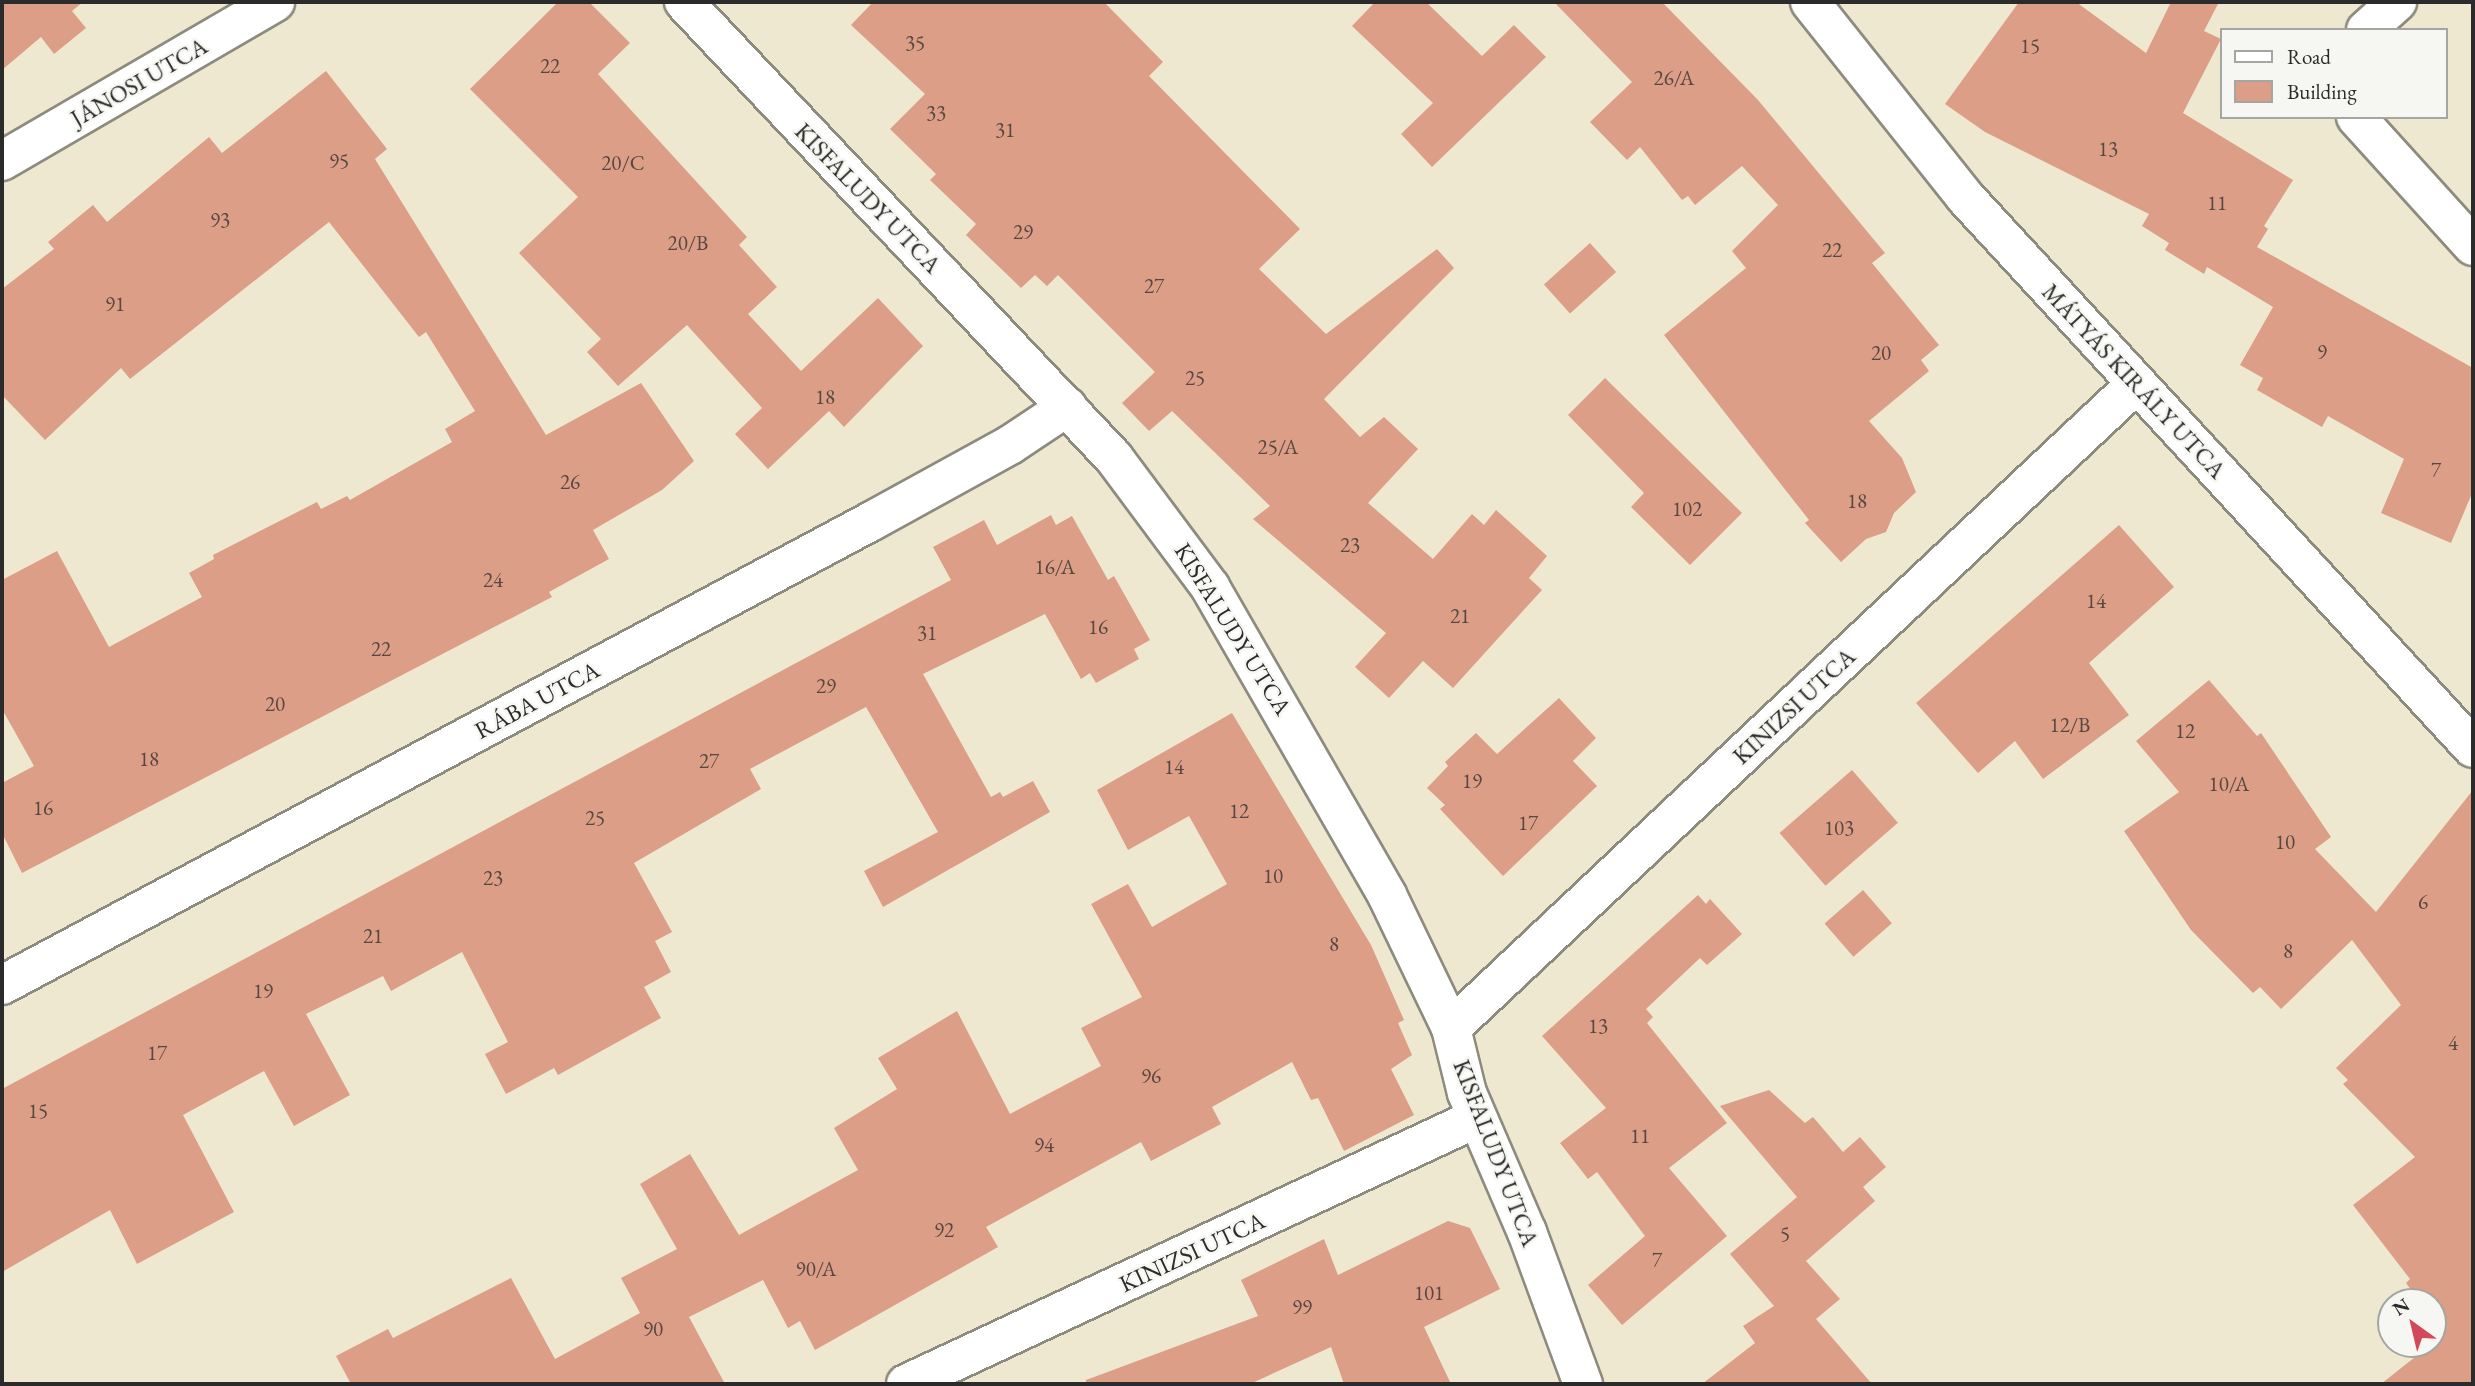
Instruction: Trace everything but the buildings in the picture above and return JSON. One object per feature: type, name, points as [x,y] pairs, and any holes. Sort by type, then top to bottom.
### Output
[{"type":"street","name":"JÁNOSI UTCA","points":[[2,161],[275,2]]},
{"type":"street","name":"KISFALUDY UTCA","points":[[684,2],[1114,458],[1210,587],[1387,895],[1451,1028],[1478,1118],[1527,1232],[1583,1384]]},
{"type":"street","name":"MÁTYÁS KIRÁLY UTCA","points":[[1810,2],[1965,197],[2473,748]]},
{"type":"street","points":[[2368,28],[2398,2]]},
{"type":"street","points":[[2358,119],[2473,246]]},
{"type":"street","name":"KINIZSI UTCA","points":[[1451,1028],[2136,384]]},
{"type":"street","name":"RÁBA UTCA","points":[[2,985],[870,522],[1010,445],[1067,407]]},
{"type":"street","name":"KINIZSI UTCA","points":[[906,1384],[1478,1118]]}]
